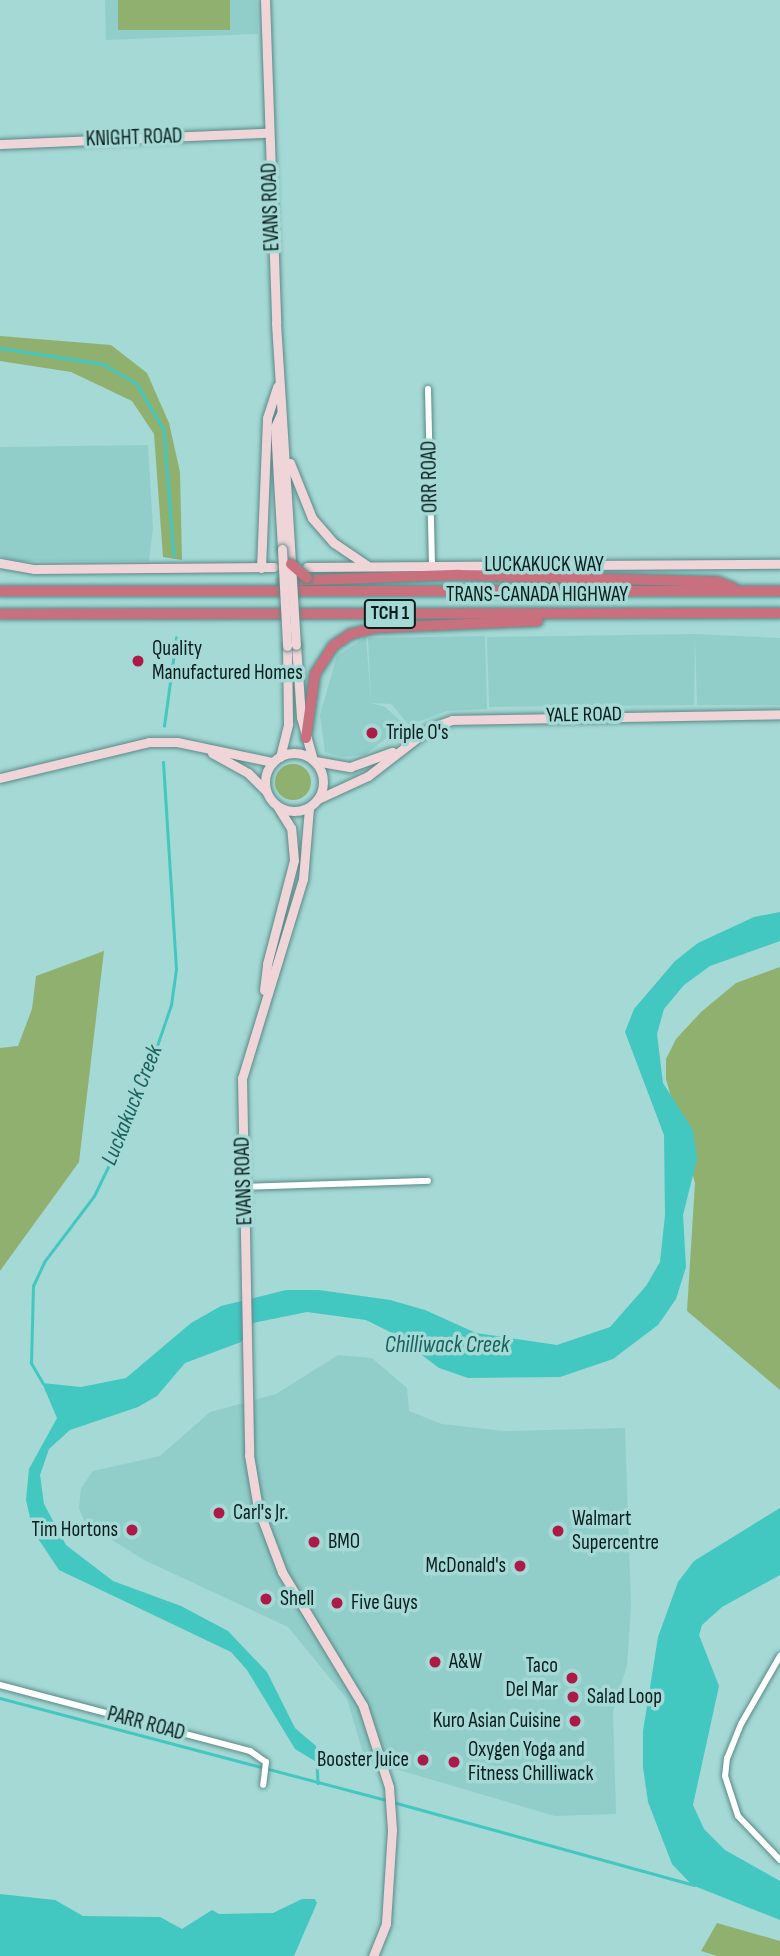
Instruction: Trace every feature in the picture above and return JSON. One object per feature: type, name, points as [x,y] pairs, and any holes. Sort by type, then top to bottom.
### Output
[{"type":"highway","points":[[291,564],[307,572]]},
{"type":"highway","points":[[287,580],[307,572],[459,575],[718,582],[744,591]]},
{"type":"highway","name":"TRANS-CANADA HIGHWAY","points":[[0,591],[780,591]]},
{"type":"highway","name":"TRANS-CANADA HIGHWAY","points":[[0,614],[780,613]]},
{"type":"highway","points":[[306,738],[319,664],[333,646],[361,630],[651,614]]},
{"type":"street","name":"EVANS ROAD","points":[[265,0],[279,382],[286,451],[286,549],[291,646],[306,738],[314,761]]},
{"type":"street","name":"KNIGHT ROAD","points":[[0,144],[268,133]]},
{"type":"street","points":[[261,568],[267,418],[279,382]]},
{"type":"street","name":"ORR ROAD","points":[[428,389],[432,566]]},
{"type":"street","name":"EVANS ROAD","points":[[281,414],[275,427],[286,549],[291,564],[287,580]]},
{"type":"street","points":[[286,451],[302,501],[334,543],[369,566]]},
{"type":"street","points":[[331,567],[334,543]]},
{"type":"street","points":[[0,564],[34,569],[274,567]]},
{"type":"street","name":"LUCKAKUCK WAY","points":[[307,572],[331,567],[369,566],[780,564]]},
{"type":"street","name":"EVANS ROAD","points":[[277,759],[288,716],[291,646]]},
{"type":"street","name":"YALE ROAD","points":[[318,799],[378,770],[397,751],[430,728],[482,716],[780,713]]},
{"type":"street","points":[[0,778],[149,742],[177,742],[211,752],[277,759],[296,753],[314,761],[323,775],[318,799],[309,808],[293,812],[278,807],[248,773],[211,752]]},
{"type":"street","name":"YALE ROAD","points":[[314,761],[350,767],[397,751]]},
{"type":"street","points":[[266,791],[266,775],[277,759]]},
{"type":"street","name":"EVANS ROAD","points":[[278,807],[291,828],[294,860],[267,964],[264,995],[242,1079],[249,1455],[258,1508],[295,1597],[363,1706],[389,1787],[392,1830],[386,1924],[373,1956]]},
{"type":"street","name":"EVANS ROAD","points":[[264,995],[279,966],[303,879],[309,808]]},
{"type":"street","points":[[244,1187],[428,1181]]},
{"type":"street","points":[[780,1656],[741,1724],[725,1776],[738,1816],[780,1860]]},
{"type":"street","name":"PARR ROAD","points":[[0,1685],[250,1751],[266,1762],[264,1785]]},
{"type":"shaded area","points":[[105,0],[257,0],[258,34],[106,40]]},
{"type":"shaded area","points":[[148,445],[153,528],[149,561],[18,561],[0,556],[0,447]]},
{"type":"shaded area","points":[[695,634],[780,638],[780,705],[697,705],[695,638],[694,705],[489,707],[487,637]]},
{"type":"shaded area","points":[[485,636],[487,709],[447,711],[409,725],[391,704],[371,703],[385,707],[404,724],[365,755],[342,757],[325,752],[320,715],[337,656],[366,637],[371,702],[368,638]]},
{"type":"shaded area","points":[[338,1355],[372,1358],[407,1388],[409,1411],[442,1424],[504,1431],[625,1428],[631,1606],[627,1666],[613,1711],[616,1814],[555,1816],[365,1760],[347,1699],[288,1627],[144,1560],[85,1523],[79,1508],[81,1488],[93,1471],[160,1456],[210,1412],[276,1394]]},
{"type":"green space","points":[[118,0],[230,0],[230,30],[118,30]]},
{"type":"green space","points":[[0,336],[111,345],[147,373],[169,423],[180,472],[182,560],[163,557],[154,434],[132,401],[71,372],[0,361]]},
{"type":"green space","points":[[293,764],[306,769],[311,782],[306,795],[293,800],[280,795],[275,782],[280,769]]},
{"type":"green space","points":[[104,951],[79,1162],[0,1271],[0,1048],[18,1046],[32,1009],[36,976]]},
{"type":"green space","points":[[780,967],[780,1390],[687,1311],[695,1183],[666,1079],[666,1059],[676,1039],[701,1012],[736,983]]},
{"type":"green space","points":[[717,1923],[780,1941],[780,1956],[717,1956],[701,1951]]},
{"type":"water","name":"Chilliwack Creek","points":[[780,912],[780,941],[710,966],[684,985],[664,1009],[657,1034],[663,1083],[693,1130],[697,1159],[683,1215],[686,1267],[676,1299],[658,1325],[613,1359],[560,1377],[468,1378],[439,1368],[394,1334],[366,1320],[307,1312],[253,1323],[241,1342],[185,1363],[157,1396],[138,1407],[70,1430],[49,1449],[40,1475],[44,1504],[66,1545],[113,1581],[181,1606],[228,1631],[267,1672],[295,1728],[316,1746],[318,1763],[295,1749],[247,1670],[231,1652],[59,1570],[33,1531],[26,1500],[29,1469],[57,1418],[42,1383],[81,1387],[126,1378],[191,1323],[221,1306],[286,1290],[319,1290],[390,1300],[425,1310],[476,1333],[557,1345],[610,1327],[646,1286],[660,1262],[665,1215],[664,1135],[625,1032],[634,1009],[675,961],[698,943],[754,917]]},
{"type":"water","points":[[780,1508],[780,1575],[722,1607],[702,1625],[699,1635],[719,1686],[693,1805],[704,1829],[725,1850],[780,1881],[780,1920],[692,1885],[672,1864],[648,1802],[643,1767],[643,1731],[658,1637],[678,1582],[694,1561]]},
{"type":"water","points":[[0,1894],[55,1900],[83,1916],[160,1917],[182,1929],[212,1910],[219,1914],[273,1913],[302,1899],[315,1899],[317,1903],[294,1956],[0,1956]]},
{"type":"waterway","name":"Luckakuck Creek","points":[[0,348],[103,364],[137,384],[164,430],[174,556]]},
{"type":"waterway","name":"Luckakuck Creek","points":[[164,726],[176,638]]},
{"type":"waterway","name":"Luckakuck Creek","points":[[43,1384],[31,1363],[33,1286],[44,1262],[94,1196],[134,1113],[171,1005],[176,969],[163,762]]},
{"type":"waterway","name":"Chilliwack Creek","points":[[0,1698],[387,1800]]},
{"type":"waterway","name":"Chilliwack Creek","points":[[317,1762],[318,1783]]},
{"type":"waterway","points":[[393,1802],[694,1885]]},
{"type":"place","name":"Quality Manufactured Homes","points":[[138,661]]},
{"type":"place","name":"Triple O's","points":[[372,733]]},
{"type":"place","name":"Carl's Jr.","points":[[219,1513]]},
{"type":"place","name":"Tim Hortons","points":[[132,1530]]},
{"type":"place","name":"Walmart Supercentre","points":[[558,1531]]},
{"type":"place","name":"BMO","points":[[314,1542]]},
{"type":"place","name":"McDonald's","points":[[520,1566]]},
{"type":"place","name":"Shell","points":[[266,1599]]},
{"type":"place","name":"Five Guys","points":[[337,1603]]},
{"type":"place","name":"A&W","points":[[435,1662]]},
{"type":"place","name":"Taco Del Mar","points":[[572,1678]]},
{"type":"place","name":"Salad Loop","points":[[573,1697]]},
{"type":"place","name":"Kuro Asian Cuisine","points":[[575,1721]]},
{"type":"place","name":"Booster Juice","points":[[423,1760]]},
{"type":"place","name":"Oxygen Yoga and Fitness Chilliwack","points":[[454,1762]]}]
